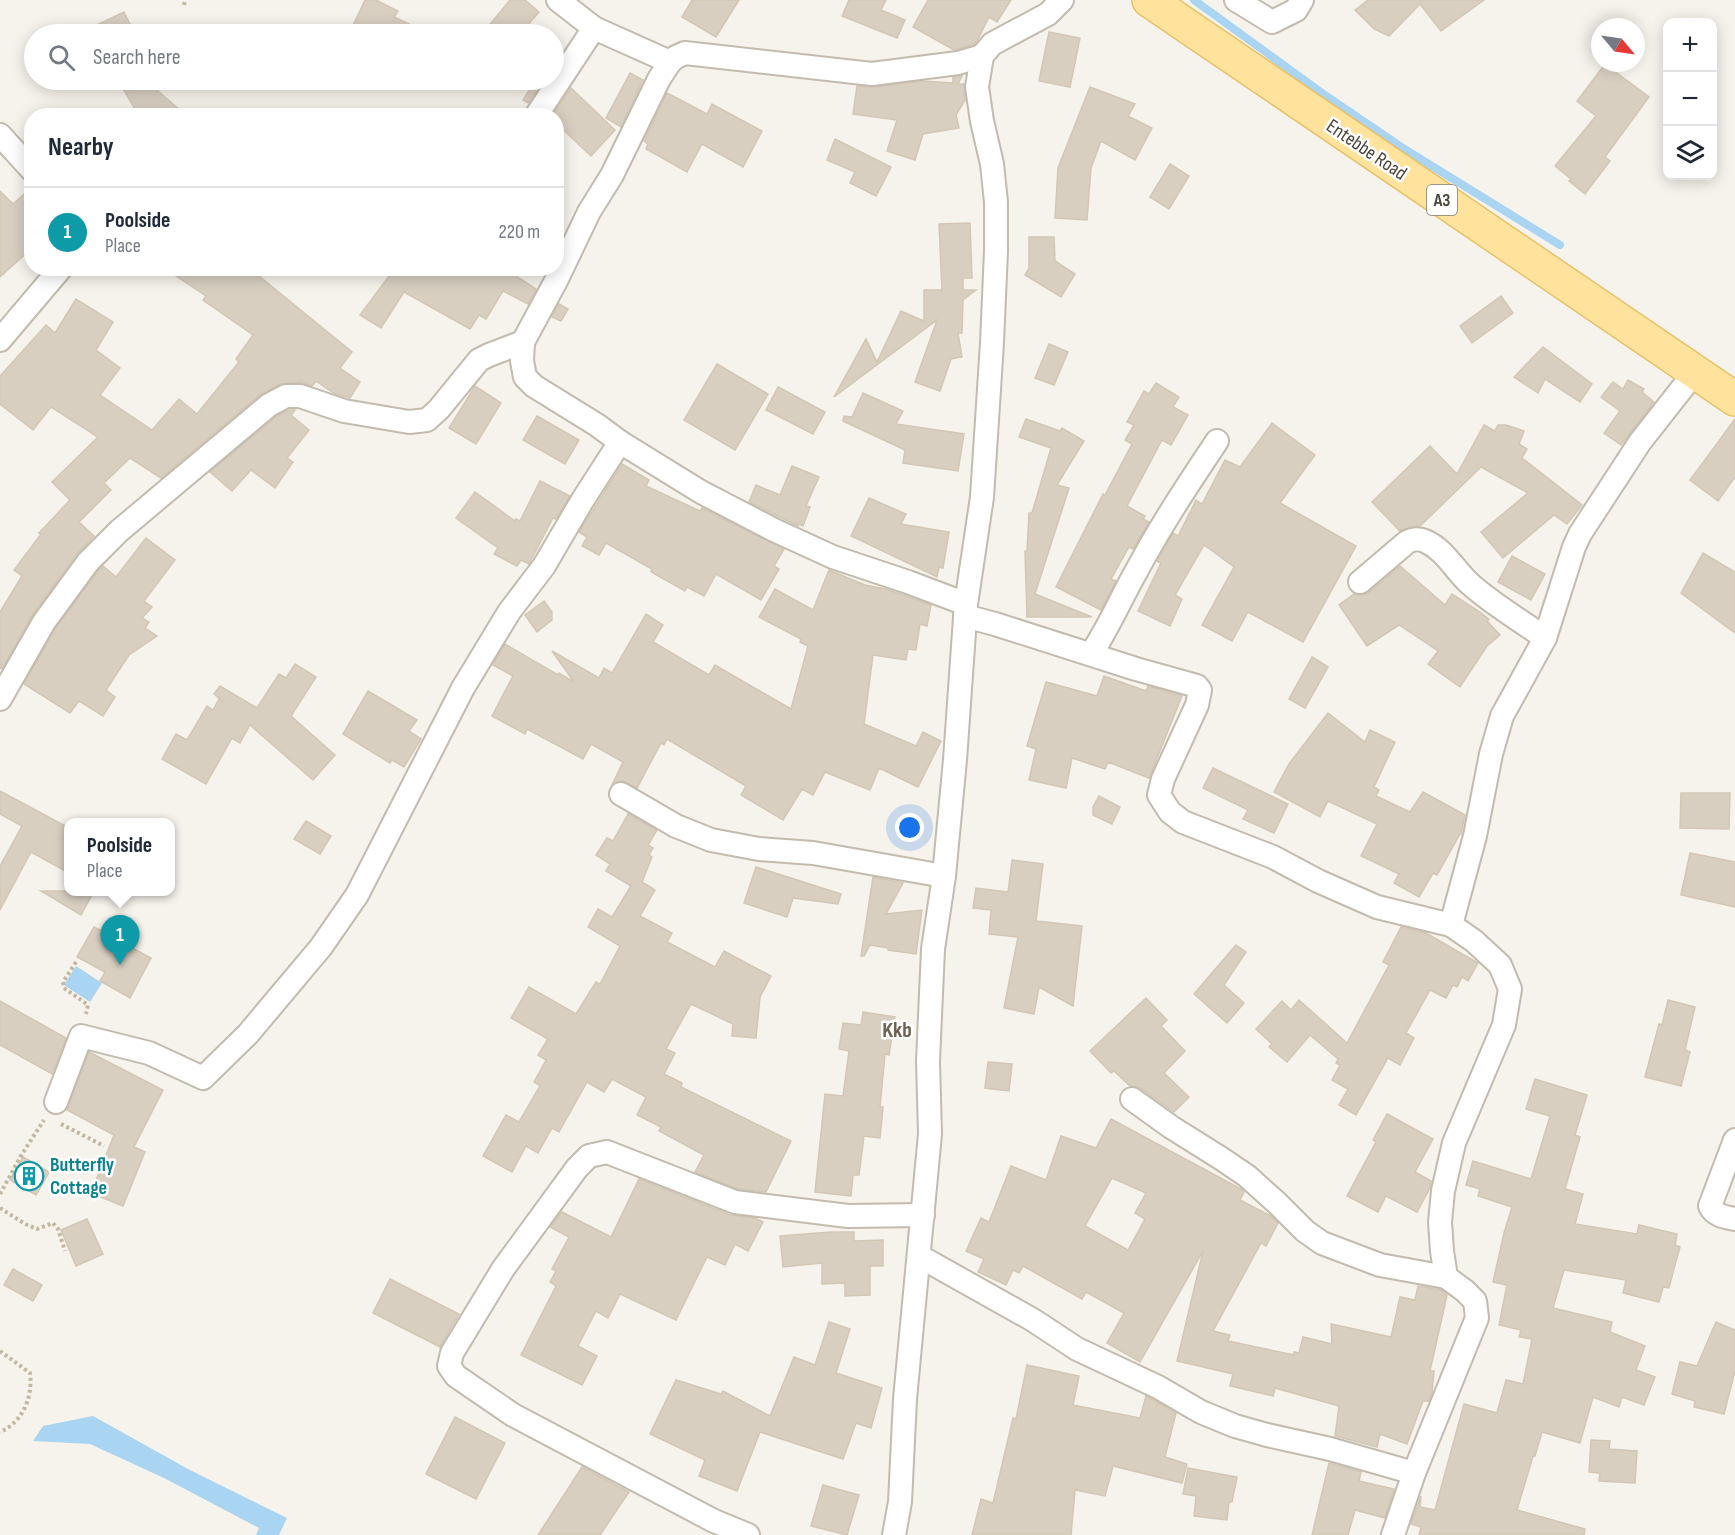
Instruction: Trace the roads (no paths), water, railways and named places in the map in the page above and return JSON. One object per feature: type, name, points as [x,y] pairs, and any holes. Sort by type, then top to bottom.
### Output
[{"type":"main road","name":"Entebbe Road","points":[[1159,3],[1735,399]]},
{"type":"street","points":[[558,0],[594,28],[670,62]]},
{"type":"street","points":[[894,1535],[900,1502],[906,1399],[930,1134],[928,1061],[933,949],[944,876],[966,610],[982,497],[996,251],[996,202],[992,164],[977,87],[982,56],[992,44],[1048,14],[1062,0]]},
{"type":"street","points":[[1236,0],[1272,22],[1296,10],[1302,0]]},
{"type":"street","points":[[564,74],[594,28]]},
{"type":"street","points":[[564,263],[589,212],[612,175],[659,79],[676,57],[685,53],[872,74],[958,63],[982,56]]},
{"type":"street","points":[[541,108],[553,90]]},
{"type":"street","points":[[0,135],[24,161]]},
{"type":"street","points":[[0,340],[54,276]]},
{"type":"street","points":[[557,276],[523,342],[522,361],[525,377],[534,386],[701,492],[833,557],[908,582],[995,624],[1197,686],[1200,690],[1197,705],[1163,779],[1159,795],[1170,812],[1183,822],[1273,857],[1318,881],[1377,907],[1451,925],[1474,941],[1500,965],[1510,989],[1504,1025],[1454,1143],[1443,1191],[1440,1222],[1446,1277]]},
{"type":"street","points":[[0,699],[44,622],[88,562],[119,531],[269,405],[286,396],[300,396],[344,411],[408,422],[427,420],[440,409],[479,360],[523,342]]},
{"type":"street","points":[[1451,925],[1475,836],[1491,754],[1502,716],[1545,638],[1574,547],[1640,441],[1695,372]]},
{"type":"street","points":[[1091,654],[1107,630],[1136,570],[1217,441]]},
{"type":"street","points":[[51,1109],[81,1036],[149,1053],[203,1078],[248,1034],[321,947],[357,895],[463,688],[509,612],[544,566],[620,442]]},
{"type":"street","points":[[1360,582],[1407,542],[1416,538],[1441,552],[1485,596],[1545,638]]},
{"type":"street","points":[[621,794],[676,826],[711,840],[759,849],[813,853],[944,876]]},
{"type":"street","points":[[1132,1099],[1246,1176],[1305,1231],[1322,1243],[1380,1265],[1446,1277],[1474,1301],[1477,1318],[1414,1473],[1394,1535]]},
{"type":"street","points":[[1735,1140],[1710,1206],[1721,1216],[1735,1219]]},
{"type":"street","points":[[748,1535],[714,1521],[513,1414],[456,1376],[449,1366],[452,1353],[503,1269],[577,1168],[589,1156],[607,1152],[735,1202],[848,1216],[923,1215]]},
{"type":"street","points":[[919,1256],[1032,1320],[1077,1349],[1158,1387],[1201,1412],[1235,1426],[1330,1449],[1414,1473]]},
{"type":"water","points":[[76,966],[102,983],[90,1002],[64,985]]},
{"type":"water","points":[[93,1416],[188,1469],[287,1518],[279,1535],[256,1535],[259,1528],[164,1478],[90,1444],[33,1441],[43,1426]]},
{"type":"waterway","points":[[1194,0],[1322,93],[1406,150],[1560,245]]},
{"type":"place","name":"Poolside","points":[[120,965]]},
{"type":"place","name":"Butterfly Cottage","points":[[29,1176]]},
{"type":"district","name":"Kkb","points":[[897,1029]]}]
